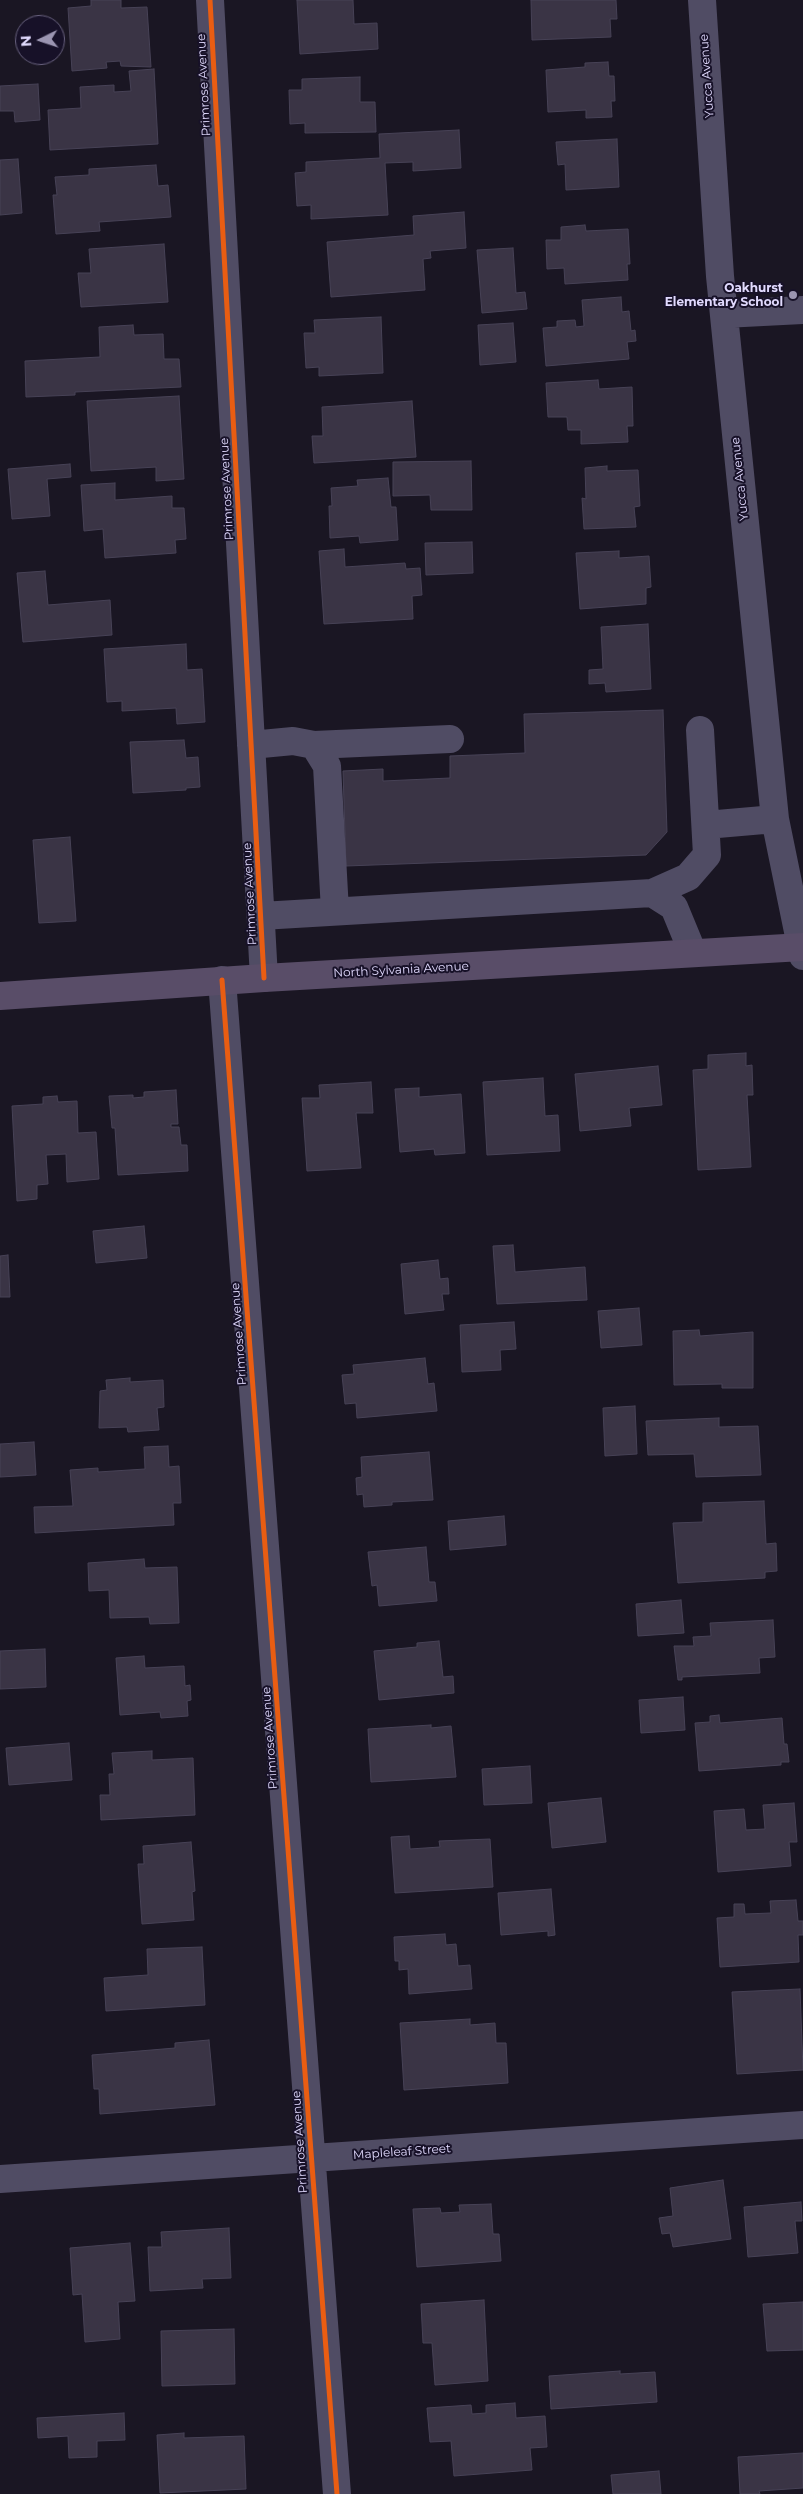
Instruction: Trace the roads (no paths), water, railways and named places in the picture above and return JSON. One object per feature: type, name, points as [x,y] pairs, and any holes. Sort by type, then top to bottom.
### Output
[{"type":"main road","name":"North Sylvania Avenue","points":[[0,996],[222,980],[693,953],[803,950]]},
{"type":"street","name":"Primrose Avenue","points":[[210,0],[264,978]]},
{"type":"street","name":"Yucca Avenue","points":[[702,0],[724,314],[775,819],[803,950]]},
{"type":"street","points":[[724,314],[803,310]]},
{"type":"street","points":[[261,916],[652,893],[688,877],[707,855],[700,730]]},
{"type":"street","points":[[251,745],[293,741],[314,745],[450,739]]},
{"type":"street","points":[[314,745],[327,766],[335,911]]},
{"type":"street","points":[[706,825],[775,819]]},
{"type":"street","points":[[652,893],[674,907],[693,953]]},
{"type":"street","name":"Primrose Avenue","points":[[222,980],[337,2494]]},
{"type":"street","name":"Mapleleaf Street","points":[[0,2179],[803,2125]]},
{"type":"place","name":"Oakhurst Elementary School","points":[[793,295]]}]
